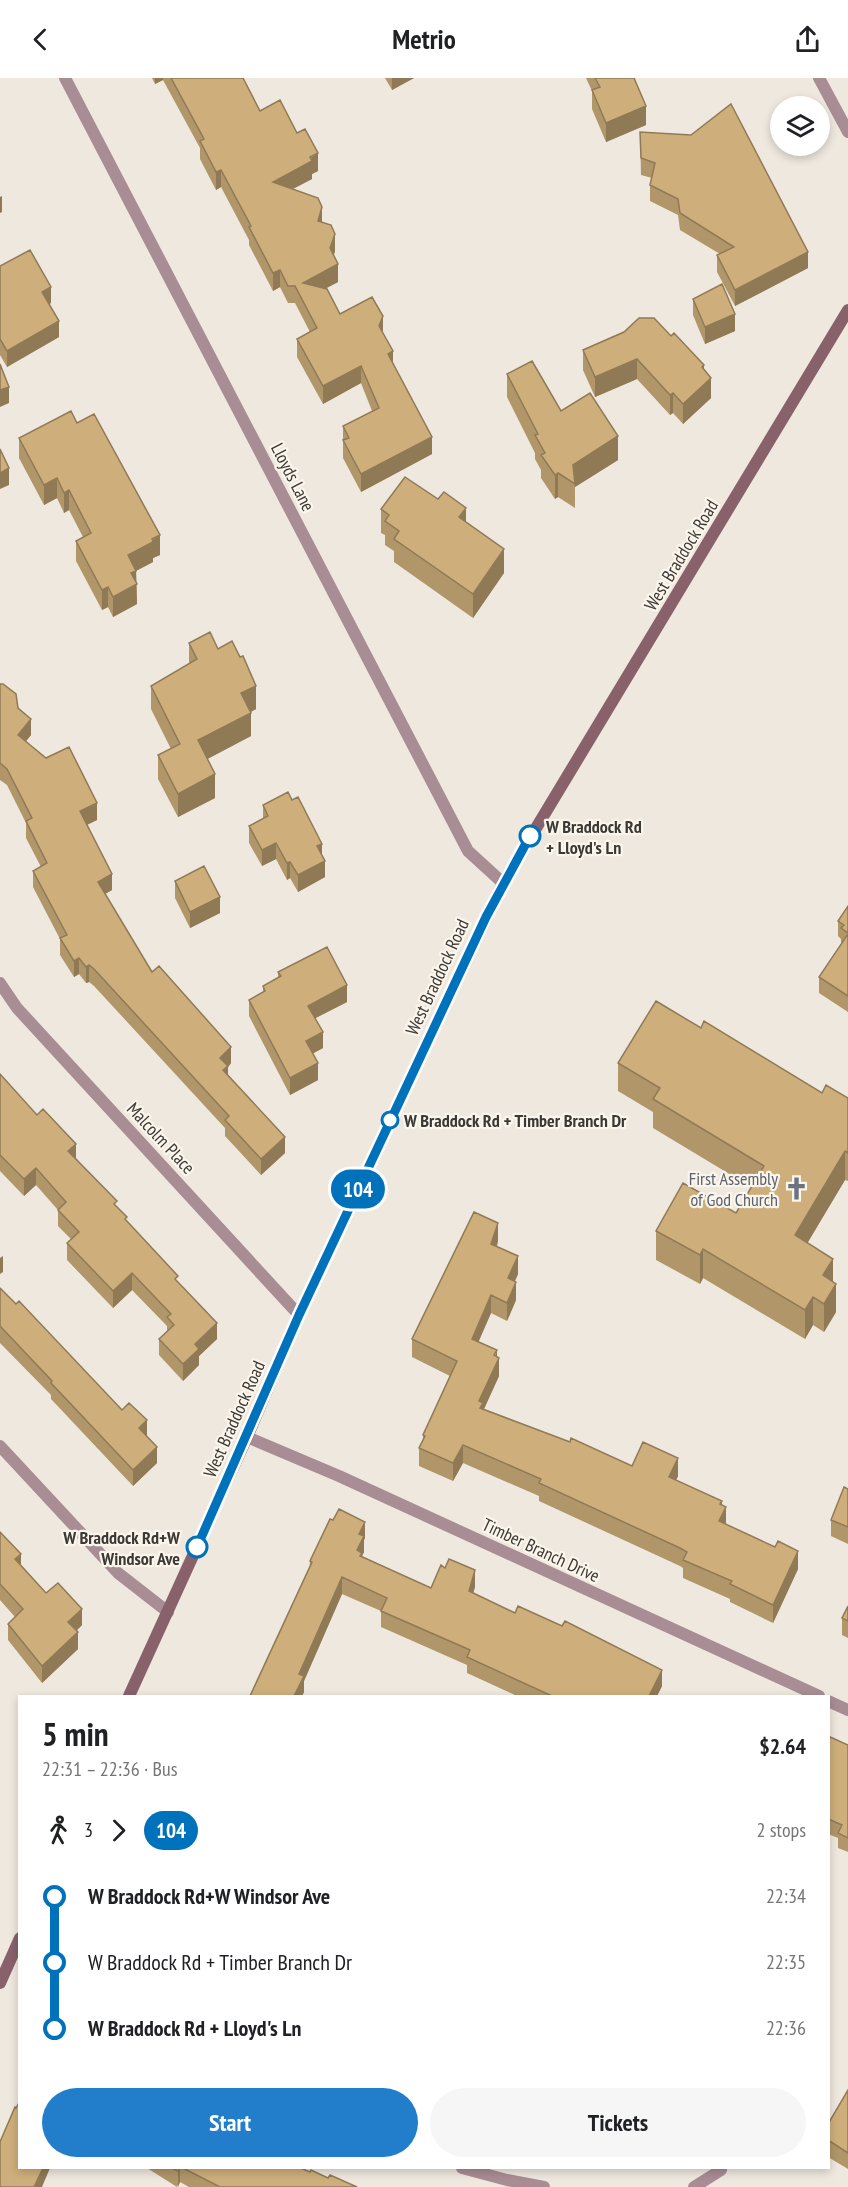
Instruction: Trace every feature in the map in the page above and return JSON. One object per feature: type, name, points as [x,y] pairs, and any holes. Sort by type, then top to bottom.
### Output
[{"type":"main road","name":"West Braddock Road","points":[[129,1695],[247,1437],[299,1315],[503,883],[848,310]]},
{"type":"main road","points":[[0,1983],[18,1942]]},
{"type":"street","name":"Lloyds Lane","points":[[65,78],[468,851],[503,883]]},
{"type":"street","points":[[819,78],[848,132]]},
{"type":"street","name":"Malcolm Place","points":[[0,983],[17,1008],[299,1315]]},
{"type":"street","name":"Timber Branch Drive","points":[[247,1437],[339,1476],[817,1695]]},
{"type":"street","points":[[0,1446],[118,1573],[168,1612]]},
{"type":"street","points":[[830,1702],[848,1710]]},
{"type":"street","points":[[466,2169],[544,2187]]},
{"type":"street","points":[[694,2187],[721,2170]]},
{"type":"building","points":[[171,78],[243,78],[260,111],[280,100],[297,133],[305,129],[318,153],[310,157],[312,161],[273,182],[318,198],[322,207],[318,221],[331,225],[335,234],[330,248],[338,264],[303,283],[327,289],[340,314],[372,297],[383,316],[379,326],[393,351],[388,354],[432,437],[361,474],[343,440],[349,438],[343,426],[379,408],[361,366],[323,386],[297,339],[317,328],[295,286],[288,286],[280,270],[273,273],[221,170],[216,172],[200,141],[204,139]]},
{"type":"building","points":[[595,78],[634,78],[646,106],[606,123],[592,90],[600,87]]},
{"type":"building","points":[[731,104],[808,252],[735,290],[717,255],[734,247],[680,213],[678,199],[650,185],[655,163],[641,158],[640,132],[691,135]]},
{"type":"building","points":[[30,250],[51,287],[42,292],[59,321],[7,351],[0,339],[0,266]]},
{"type":"building","points":[[722,284],[735,314],[705,327],[693,299]]},
{"type":"building","points":[[639,318],[654,318],[671,336],[674,333],[704,365],[702,367],[711,378],[683,404],[673,393],[670,395],[637,359],[595,377],[583,350],[624,332]]},
{"type":"building","points":[[532,361],[561,411],[590,393],[618,436],[573,465],[575,484],[558,473],[555,475],[541,455],[545,453],[535,435],[538,434],[507,374]]},
{"type":"building","points":[[0,364],[9,387],[0,390]]},
{"type":"building","points":[[71,411],[77,423],[94,414],[160,535],[152,539],[153,542],[128,555],[136,571],[131,573],[137,584],[113,597],[108,587],[102,590],[76,541],[91,533],[69,490],[64,493],[57,478],[44,485],[19,438]]},
{"type":"building","points":[[0,449],[9,468],[0,473]]},
{"type":"building","points":[[405,477],[438,499],[444,492],[466,508],[459,517],[504,549],[473,594],[394,539],[399,531],[385,521],[389,515],[381,509]]},
{"type":"building","points":[[210,632],[218,649],[232,641],[240,657],[243,656],[256,686],[241,693],[251,713],[198,740],[215,774],[178,794],[158,755],[180,744],[151,686],[197,659],[189,643]]},
{"type":"building","points":[[0,684],[16,694],[18,708],[31,719],[18,735],[46,758],[69,747],[97,803],[80,811],[112,874],[98,882],[152,972],[159,966],[231,1047],[220,1058],[228,1066],[223,1070],[285,1137],[261,1159],[225,1120],[229,1116],[94,969],[89,965],[86,967],[79,958],[74,961],[60,938],[67,935],[33,871],[47,863],[26,821],[32,818],[7,769],[0,763]]},
{"type":"building","points":[[288,792],[292,800],[298,797],[322,844],[317,846],[325,861],[298,875],[290,862],[287,863],[276,843],[262,850],[249,826],[268,816],[263,805]]},
{"type":"building","points":[[204,866],[220,897],[190,912],[175,881]]},
{"type":"building","points":[[848,906],[848,933],[841,928],[844,925],[838,921]]},
{"type":"building","points":[[848,934],[848,996],[819,977]]},
{"type":"building","points":[[327,947],[347,985],[308,1006],[323,1032],[306,1041],[318,1063],[290,1078],[249,1000],[265,991],[263,986],[281,976],[278,972]]},
{"type":"building","name":"First Assembly of God Church","points":[[656,1001],[701,1028],[704,1021],[822,1093],[826,1085],[848,1098],[848,1153],[845,1151],[795,1235],[833,1259],[823,1275],[836,1284],[824,1304],[813,1297],[805,1310],[703,1249],[700,1255],[656,1231],[683,1183],[736,1213],[764,1166],[653,1099],[660,1088],[618,1063]]},
{"type":"building","points":[[0,1074],[37,1115],[43,1109],[76,1144],[68,1151],[117,1201],[114,1204],[127,1217],[125,1219],[178,1276],[175,1279],[217,1323],[195,1344],[199,1349],[183,1364],[159,1339],[174,1325],[167,1317],[171,1314],[132,1273],[113,1291],[67,1243],[79,1232],[58,1210],[66,1202],[36,1168],[24,1179],[0,1155]]},
{"type":"building","points":[[474,1212],[498,1223],[491,1244],[518,1256],[508,1278],[516,1282],[507,1303],[491,1295],[472,1339],[497,1350],[494,1355],[499,1358],[479,1401],[483,1403],[480,1408],[570,1442],[571,1438],[632,1466],[643,1442],[678,1458],[669,1477],[722,1501],[720,1504],[726,1507],[719,1521],[775,1547],[778,1541],[798,1551],[773,1605],[730,1584],[732,1581],[683,1560],[687,1552],[680,1548],[539,1483],[541,1479],[463,1445],[453,1463],[419,1448],[457,1361],[412,1339]]},
{"type":"building","points":[[0,1288],[16,1304],[19,1301],[122,1410],[129,1403],[147,1420],[139,1428],[157,1447],[133,1470],[0,1326]]},
{"type":"building","points":[[844,1487],[848,1489],[848,1527],[831,1520]]},
{"type":"building","points":[[339,1509],[365,1522],[359,1534],[364,1536],[357,1550],[362,1553],[360,1556],[431,1588],[441,1565],[445,1568],[449,1559],[475,1570],[469,1591],[515,1613],[518,1606],[562,1626],[565,1621],[662,1670],[650,1695],[550,1695],[467,1657],[470,1650],[381,1611],[387,1598],[342,1577],[299,1674],[304,1676],[294,1695],[250,1695],[312,1562],[310,1561],[330,1519],[333,1520]]},
{"type":"building","points":[[0,1532],[21,1554],[15,1559],[46,1593],[58,1583],[82,1609],[68,1622],[78,1632],[42,1666],[8,1624],[23,1609],[0,1584]]},
{"type":"building","points":[[848,1606],[848,1621],[842,1618]]},
{"type":"building","points":[[830,1737],[848,1745],[848,1838],[838,1833],[842,1825],[830,1820]]},
{"type":"building","points":[[848,2090],[848,2153],[830,2141],[830,2121]]},
{"type":"building","points":[[18,2104],[18,2169],[43,2169],[34,2187],[0,2187],[0,2142]]},
{"type":"building","points":[[185,2169],[303,2169],[328,2178],[330,2175],[357,2187],[220,2187]]},
{"type":"bus line","name":"104","points":[[197,1547],[299,1315],[486,917],[530,836]]},
{"type":"place","name":"W Braddock Rd + Lloyd's Ln","points":[[530,836]]},
{"type":"place","name":"W Braddock Rd + Timber Branch Dr","points":[[390,1120]]},
{"type":"place","name":"First Assembly of God Church","points":[[796,1188]]},
{"type":"place","name":"W Braddock Rd+W Windsor Ave","points":[[197,1547]]}]
